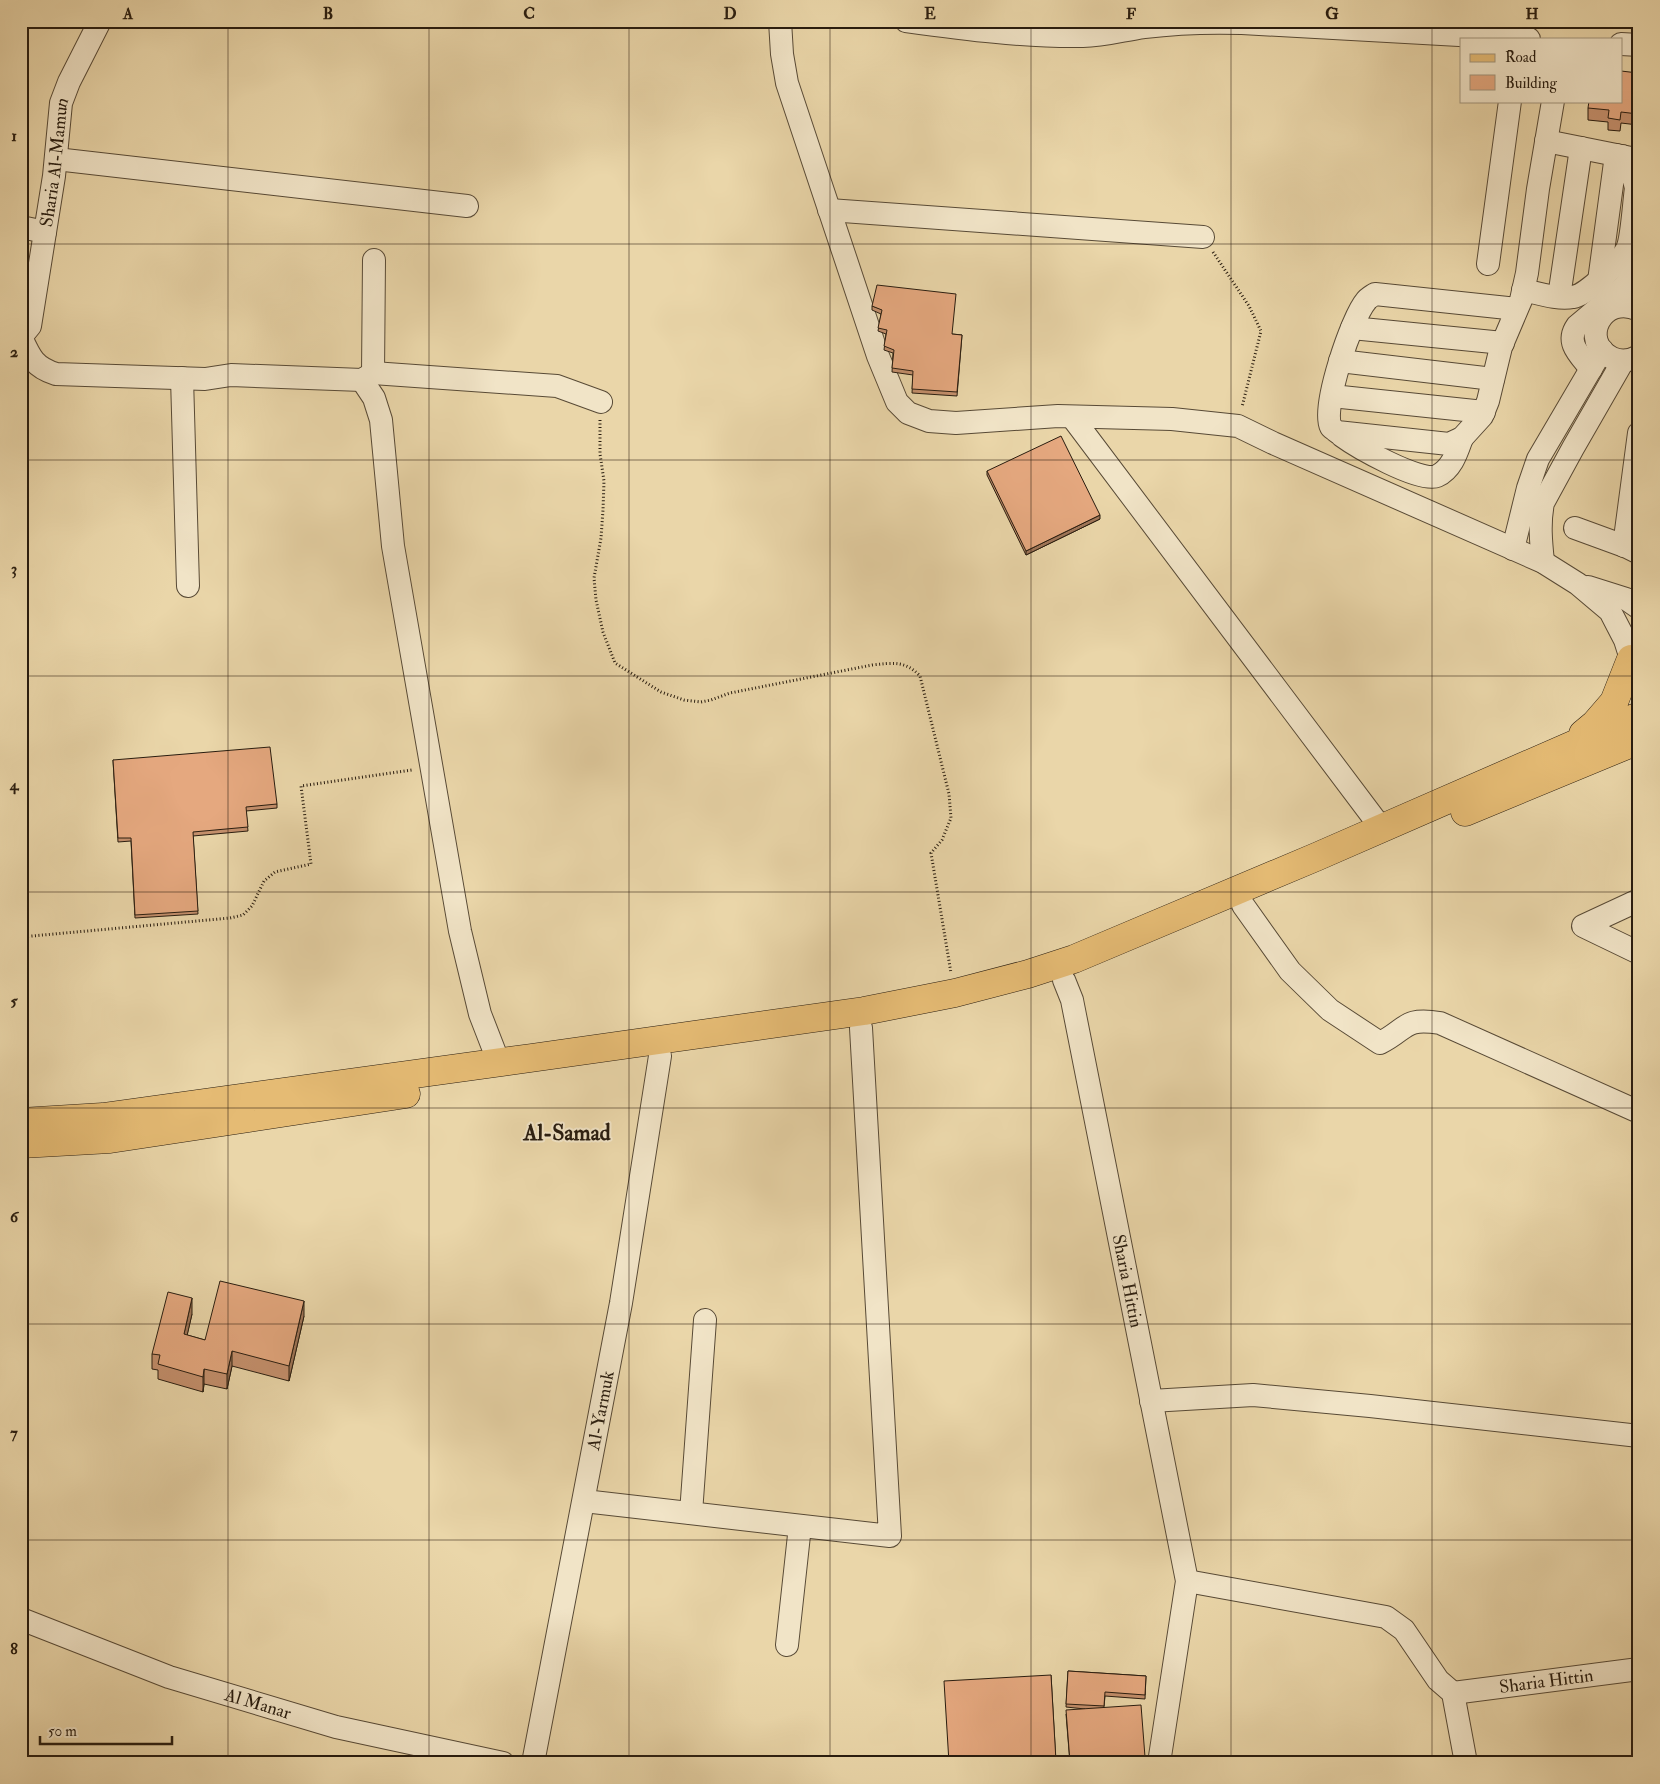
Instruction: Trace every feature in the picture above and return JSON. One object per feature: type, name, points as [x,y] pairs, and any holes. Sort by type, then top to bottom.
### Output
[{"type":"main road","points":[[1565,748],[1595,724],[1614,702],[1635,664]]},
{"type":"main road","points":[[21,1122],[103,1117],[864,1011],[955,993],[1028,974],[1074,959],[1639,716]]},
{"type":"main road","points":[[21,1144],[110,1139],[660,1056],[861,1028],[976,1006],[1064,980],[1103,966],[1367,852],[1639,740]]},
{"type":"street","name":"Sharia Al-Mamun","points":[[21,338],[30,326],[56,159],[61,103],[69,82],[100,21]]},
{"type":"street","points":[[780,21],[782,54],[787,83],[878,356],[897,402],[908,413],[928,420],[956,423],[1033,417],[1072,417],[1172,419],[1238,426],[1544,562],[1578,584],[1610,611],[1635,664]]},
{"type":"street","points":[[906,21],[1028,36],[1111,34],[1166,25],[1204,22],[1439,27],[1518,38]]},
{"type":"street","points":[[1509,21],[1518,38]]},
{"type":"street","points":[[1622,44],[1639,45]]},
{"type":"street","points":[[1488,264],[1510,102]]},
{"type":"street","points":[[1546,141],[1626,157],[1599,281],[1580,296],[1570,298],[1520,299],[1375,294],[1366,300],[1358,313],[1340,362],[1330,413],[1331,426],[1337,432],[1365,450],[1425,477],[1436,476],[1444,471],[1453,461],[1462,438],[1484,412],[1503,343],[1520,299],[1527,273],[1546,141],[1553,102]]},
{"type":"street","points":[[1559,297],[1581,148]]},
{"type":"street","points":[[56,159],[467,206]]},
{"type":"street","points":[[830,210],[1203,237]]},
{"type":"street","points":[[21,227],[45,232]]},
{"type":"street","points":[[374,260],[368,377],[381,420],[393,546],[460,930],[480,1014],[499,1062]]},
{"type":"street","points":[[1612,308],[1639,262]]},
{"type":"street","points":[[1626,285],[1577,326],[1571,340],[1575,348],[1597,360],[1633,359]]},
{"type":"street","points":[[1513,549],[1528,488],[1538,459],[1597,360],[1596,329],[1599,320],[1612,308],[1630,306],[1639,310]]},
{"type":"street","points":[[1352,328],[1503,343]]},
{"type":"street","points":[[21,338],[31,358],[44,370],[56,374],[205,379],[231,375],[368,377],[557,386],[601,402]]},
{"type":"street","points":[[1544,562],[1541,526],[1543,503],[1573,448],[1633,359]]},
{"type":"street","points":[[1340,362],[1493,378]]},
{"type":"street","points":[[182,378],[188,586]]},
{"type":"street","points":[[1332,396],[1484,412]]},
{"type":"street","points":[[1072,417],[1382,828]]},
{"type":"street","points":[[1337,432],[1449,444],[1462,438]]},
{"type":"street","points":[[1575,528],[1631,549],[1639,432]]},
{"type":"street","points":[[1578,584],[1626,599],[1639,608]]},
{"type":"street","points":[[1639,900],[1583,926],[1639,953]]},
{"type":"street","points":[[1243,905],[1290,971],[1330,1010],[1380,1043],[1394,1036],[1405,1025],[1414,1021],[1424,1020],[1440,1023],[1639,1112]]},
{"type":"street","name":"Sharia Hittin","points":[[1064,980],[1072,1000],[1187,1581],[1159,1763]]},
{"type":"street","points":[[584,1501],[890,1536],[861,1028]]},
{"type":"street","name":"Al-Yarmuk","points":[[533,1763],[622,1303],[660,1056]]},
{"type":"street","points":[[692,1513],[704,1320]]},
{"type":"street","points":[[1151,1400],[1253,1395],[1639,1436]]},
{"type":"street","points":[[787,1645],[800,1526]]},
{"type":"street","points":[[1187,1581],[1386,1617],[1404,1630],[1438,1680],[1453,1693],[1466,1763]]},
{"type":"street","name":"Al Manar","points":[[21,1618],[169,1678],[336,1726],[503,1763]]},
{"type":"street","name":"Sharia Hittin","points":[[1453,1693],[1639,1669]]},
{"type":"path","points":[[1203,237],[1249,306],[1261,332],[1238,426]]},
{"type":"path","points":[[601,402],[600,454],[604,481],[603,510],[601,538],[594,578],[596,600],[603,632],[615,663],[661,692],[684,700],[700,702],[730,693],[872,664],[895,663],[912,667],[920,676],[949,794],[951,818],[942,840],[931,853],[955,993]]},
{"type":"path","points":[[21,938],[230,918],[243,915],[252,906],[264,881],[275,872],[311,864],[301,786],[432,766]]},
{"type":"building","points":[[1639,66],[1638,114],[1621,112],[1620,120],[1608,118],[1609,110],[1588,108],[1589,102],[1622,102],[1622,71],[1638,73]]},
{"type":"building","points":[[877,285],[956,294],[952,334],[962,335],[957,392],[912,389],[913,371],[892,368],[894,350],[884,346],[887,330],[878,328],[882,310],[872,306]]},
{"type":"building","points":[[1061,436],[1100,515],[1026,551],[987,471]]},
{"type":"building","points":[[270,747],[277,804],[246,807],[248,827],[193,832],[198,911],[135,915],[131,838],[118,838],[113,760]]},
{"type":"building","points":[[220,1281],[304,1301],[289,1366],[232,1351],[227,1374],[204,1369],[203,1377],[158,1364],[160,1355],[152,1354],[168,1292],[192,1298],[184,1334],[205,1340]]},
{"type":"building","points":[[1068,1671],[1146,1676],[1145,1695],[1105,1692],[1104,1706],[1066,1704]]},
{"type":"building","points":[[1051,1675],[1056,1761],[949,1763],[944,1681]]},
{"type":"building","points":[[1141,1705],[1145,1757],[1070,1762],[1066,1710]]},
{"type":"district","name":"Al-Samad","points":[[567,1132]]}]
